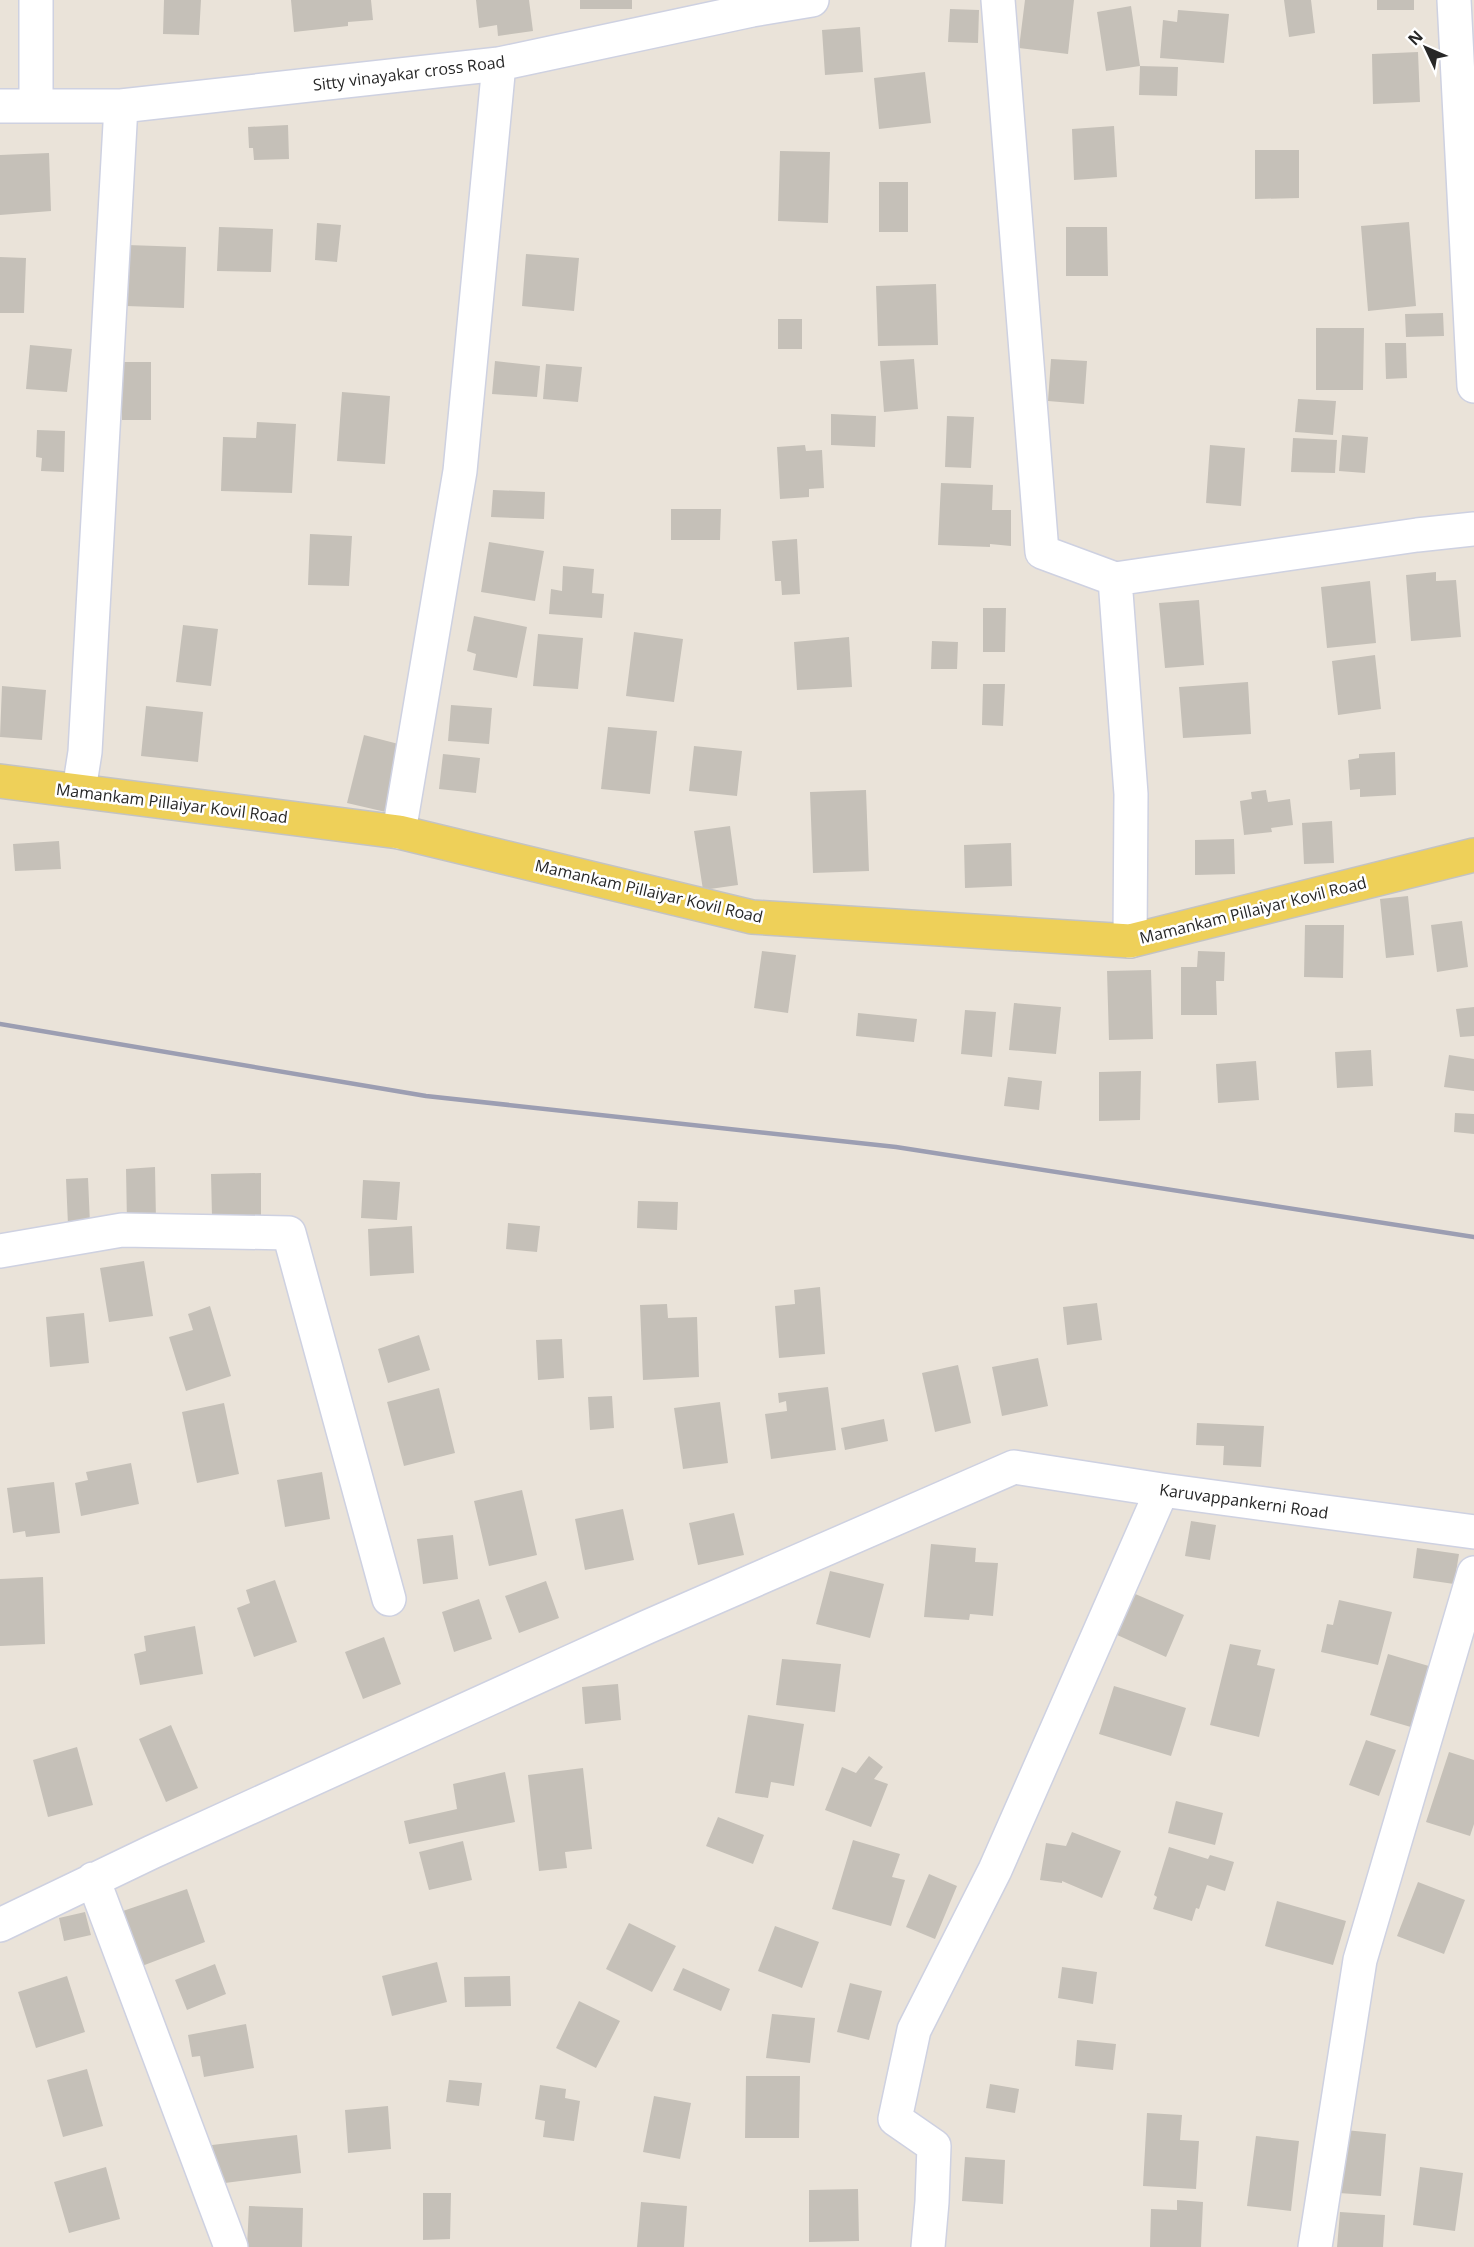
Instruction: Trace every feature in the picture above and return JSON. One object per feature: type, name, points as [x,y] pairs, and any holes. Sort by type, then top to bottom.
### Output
[{"type":"main road","name":"Mamankam Pillaiyar Kovil Road","points":[[0,781],[399,832],[752,917],[1130,941],[1474,855]]},
{"type":"street","points":[[36,0],[36,105]]},
{"type":"street","name":"Sitty vinayakar cross Road","points":[[0,106],[121,106],[499,64],[752,10],[812,0]]},
{"type":"street","points":[[998,0],[1042,552],[1115,579],[1417,535],[1474,529]]},
{"type":"street","points":[[1454,0],[1474,387]]},
{"type":"street","points":[[399,832],[460,471],[499,64]]},
{"type":"street","points":[[79,790],[86,740],[121,106]]},
{"type":"street","points":[[1115,579],[1131,794],[1130,941]]},
{"type":"street","points":[[0,1251],[122,1230],[289,1233],[389,1599]]},
{"type":"street","name":"Karuvappankerni Road","points":[[93,1879],[636,1632],[1014,1467],[1162,1490],[1474,1532]]},
{"type":"street","points":[[928,2247],[934,2146],[895,2119],[914,2030],[995,1870],[1162,1490]]},
{"type":"street","points":[[1315,2247],[1360,1960],[1474,1573]]},
{"type":"street","points":[[0,1925],[93,1879],[231,2247]]},
{"type":"building","points":[[164,0],[201,0],[199,35],[163,34]]},
{"type":"building","points":[[291,0],[371,0],[373,20],[348,22],[348,26],[294,32]]},
{"type":"building","points":[[476,0],[529,0],[533,31],[498,36],[497,25],[479,28]]},
{"type":"building","points":[[580,0],[632,0],[632,9],[580,9]]},
{"type":"building","points":[[1025,0],[1074,0],[1068,54],[1019,48]]},
{"type":"building","points":[[1284,0],[1311,0],[1315,33],[1289,37]]},
{"type":"building","points":[[1377,0],[1414,0],[1414,10],[1377,10]]},
{"type":"building","points":[[1131,6],[1140,66],[1106,71],[1097,12]]},
{"type":"building","points":[[950,9],[979,10],[978,43],[948,42]]},
{"type":"building","points":[[1178,10],[1229,14],[1224,63],[1160,58],[1163,20],[1177,22]]},
{"type":"building","points":[[860,27],[863,72],[825,75],[822,30]]},
{"type":"building","points":[[1418,52],[1420,102],[1373,104],[1372,54]]},
{"type":"building","points":[[1140,66],[1178,67],[1177,96],[1139,95]]},
{"type":"building","points":[[925,72],[931,123],[879,129],[874,78]]},
{"type":"building","points":[[288,125],[289,159],[254,160],[253,148],[249,148],[248,127]]},
{"type":"building","points":[[1114,126],[1117,177],[1074,180],[1072,129]]},
{"type":"building","points":[[1255,150],[1299,150],[1299,198],[1255,199]]},
{"type":"building","points":[[780,151],[830,152],[828,223],[778,221]]},
{"type":"building","points":[[49,153],[51,211],[0,215],[0,155]]},
{"type":"building","points":[[879,182],[908,182],[908,232],[879,232]]},
{"type":"building","points":[[1409,222],[1416,306],[1368,311],[1361,226]]},
{"type":"building","points":[[317,223],[341,225],[337,262],[315,260]]},
{"type":"building","points":[[219,227],[273,229],[271,272],[217,271]]},
{"type":"building","points":[[1066,227],[1107,227],[1108,276],[1066,276]]},
{"type":"building","points":[[127,245],[186,247],[184,308],[126,306]]},
{"type":"building","points":[[526,254],[579,258],[574,311],[522,306]]},
{"type":"building","points":[[0,257],[26,258],[24,313],[0,313]]},
{"type":"building","points":[[936,284],[938,345],[878,346],[876,286]]},
{"type":"building","points":[[1443,313],[1444,336],[1406,337],[1405,314]]},
{"type":"building","points":[[778,319],[802,319],[802,349],[778,349]]},
{"type":"building","points":[[1316,328],[1364,328],[1363,390],[1316,390]]},
{"type":"building","points":[[1385,343],[1406,343],[1407,378],[1386,379]]},
{"type":"building","points":[[30,345],[72,349],[67,392],[26,389]]},
{"type":"building","points":[[914,359],[918,409],[884,412],[880,361]]},
{"type":"building","points":[[1051,359],[1087,361],[1084,404],[1048,401]]},
{"type":"building","points":[[495,361],[540,366],[537,397],[492,394]]},
{"type":"building","points":[[122,362],[151,362],[151,420],[122,420]]},
{"type":"building","points":[[546,364],[582,367],[578,402],[543,399]]},
{"type":"building","points":[[342,392],[390,396],[385,464],[337,461]]},
{"type":"building","points":[[1298,399],[1336,401],[1333,435],[1295,432]]},
{"type":"building","points":[[831,414],[876,416],[875,447],[831,445]]},
{"type":"building","points":[[947,416],[974,417],[971,468],[945,467]]},
{"type":"building","points":[[257,422],[296,424],[292,493],[221,491],[223,437],[256,438]]},
{"type":"building","points":[[37,430],[65,431],[64,472],[41,471],[42,458],[36,457]]},
{"type":"building","points":[[1342,435],[1368,437],[1365,473],[1339,471]]},
{"type":"building","points":[[1293,438],[1337,440],[1335,473],[1291,472]]},
{"type":"building","points":[[805,445],[806,451],[822,450],[824,488],[809,489],[809,497],[780,499],[777,447]]},
{"type":"building","points":[[1210,445],[1245,448],[1241,506],[1206,503]]},
{"type":"building","points":[[941,483],[993,485],[992,510],[1011,510],[1011,546],[938,545]]},
{"type":"building","points":[[493,490],[545,492],[544,519],[491,517]]},
{"type":"building","points":[[671,509],[721,509],[720,540],[671,540]]},
{"type":"building","points":[[310,534],[352,536],[349,586],[308,585]]},
{"type":"building","points":[[797,539],[800,594],[782,595],[781,581],[775,581],[772,541]]},
{"type":"building","points":[[489,542],[544,551],[535,601],[481,592]]},
{"type":"building","points":[[563,566],[594,569],[592,593],[604,594],[602,618],[549,614],[551,589],[562,591]]},
{"type":"building","points":[[1436,572],[1436,581],[1456,580],[1461,637],[1411,641],[1406,575]]},
{"type":"building","points":[[1370,581],[1376,643],[1327,648],[1321,587]]},
{"type":"building","points":[[1199,600],[1204,665],[1165,668],[1159,603]]},
{"type":"building","points":[[983,608],[1006,608],[1005,652],[983,652]]},
{"type":"building","points":[[474,616],[527,627],[517,678],[473,670],[476,654],[467,651]]},
{"type":"building","points":[[183,625],[218,629],[211,686],[176,682]]},
{"type":"building","points":[[634,632],[683,639],[674,702],[626,696]]},
{"type":"building","points":[[538,634],[583,638],[578,689],[533,686]]},
{"type":"building","points":[[849,637],[852,687],[797,690],[794,642]]},
{"type":"building","points":[[932,641],[958,642],[957,669],[931,669]]},
{"type":"building","points":[[1375,655],[1381,709],[1338,715],[1332,661]]},
{"type":"building","points":[[1248,682],[1251,734],[1183,738],[1179,687]]},
{"type":"building","points":[[983,684],[1005,684],[1003,726],[982,725]]},
{"type":"building","points":[[2,686],[46,690],[42,740],[0,737]]},
{"type":"building","points":[[451,705],[492,708],[489,744],[448,741]]},
{"type":"building","points":[[146,706],[203,712],[198,762],[141,756]]},
{"type":"building","points":[[608,727],[657,731],[650,794],[601,789]]},
{"type":"building","points":[[364,735],[406,746],[390,813],[347,803]]},
{"type":"building","points":[[694,746],[742,751],[737,796],[689,791]]},
{"type":"building","points":[[1395,752],[1396,795],[1360,797],[1360,789],[1350,790],[1348,760],[1359,758],[1359,754]]},
{"type":"building","points":[[443,754],[480,758],[476,793],[439,789]]},
{"type":"building","points":[[866,790],[869,871],[813,873],[810,792]]},
{"type":"building","points":[[1266,790],[1268,802],[1290,799],[1293,825],[1271,828],[1272,832],[1244,835],[1240,801],[1252,799],[1251,792]]},
{"type":"building","points":[[1332,821],[1334,863],[1304,864],[1302,823]]},
{"type":"building","points":[[730,826],[738,885],[703,890],[694,831]]},
{"type":"building","points":[[1234,839],[1235,874],[1195,875],[1195,840]]},
{"type":"building","points":[[59,841],[61,869],[15,871],[13,844]]},
{"type":"building","points":[[1011,843],[1012,886],[965,888],[964,845]]},
{"type":"building","points":[[1408,896],[1414,955],[1386,958],[1380,899]]},
{"type":"building","points":[[1462,921],[1468,967],[1437,972],[1431,925]]},
{"type":"building","points":[[1305,925],[1344,925],[1343,978],[1304,977]]},
{"type":"building","points":[[762,951],[796,955],[788,1013],[754,1008]]},
{"type":"building","points":[[1198,951],[1225,952],[1224,981],[1216,981],[1217,1015],[1181,1015],[1181,967],[1197,967]]},
{"type":"building","points":[[1151,970],[1153,1039],[1109,1040],[1107,971]]},
{"type":"building","points":[[1014,1003],[1061,1007],[1056,1054],[1009,1050]]},
{"type":"building","points":[[1474,1007],[1474,1036],[1460,1037],[1456,1009]]},
{"type":"building","points":[[965,1010],[996,1012],[992,1057],[961,1054]]},
{"type":"building","points":[[858,1013],[917,1019],[914,1042],[856,1036]]},
{"type":"building","points":[[1371,1050],[1373,1086],[1337,1088],[1335,1052]]},
{"type":"building","points":[[1449,1055],[1474,1059],[1474,1091],[1444,1087]]},
{"type":"building","points":[[1256,1061],[1259,1100],[1218,1103],[1216,1064]]},
{"type":"building","points":[[1141,1071],[1140,1120],[1099,1121],[1099,1072]]},
{"type":"building","points":[[1008,1077],[1042,1081],[1039,1110],[1004,1106]]},
{"type":"building","points":[[1455,1113],[1474,1114],[1474,1134],[1454,1132]]},
{"type":"building","points":[[155,1167],[156,1221],[127,1223],[126,1169]]},
{"type":"building","points":[[261,1173],[261,1216],[212,1217],[211,1174]]},
{"type":"building","points":[[88,1178],[90,1224],[68,1225],[66,1179]]},
{"type":"building","points":[[363,1180],[400,1182],[397,1220],[361,1218]]},
{"type":"building","points":[[638,1201],[678,1202],[677,1230],[637,1228]]},
{"type":"building","points":[[508,1223],[540,1226],[537,1252],[506,1249]]},
{"type":"building","points":[[412,1226],[414,1273],[370,1276],[368,1229]]},
{"type":"building","points":[[144,1261],[153,1316],[109,1322],[100,1268]]},
{"type":"building","points":[[820,1287],[825,1354],[779,1358],[775,1306],[795,1304],[794,1290]]},
{"type":"building","points":[[1097,1303],[1102,1340],[1067,1345],[1063,1307]]},
{"type":"building","points":[[667,1304],[668,1318],[697,1317],[699,1377],[643,1380],[640,1305]]},
{"type":"building","points":[[210,1306],[231,1376],[186,1391],[169,1337],[193,1330],[188,1314]]},
{"type":"building","points":[[84,1313],[89,1363],[50,1367],[46,1317]]},
{"type":"building","points":[[419,1335],[430,1370],[388,1383],[378,1349]]},
{"type":"building","points":[[562,1339],[564,1378],[538,1380],[536,1340]]},
{"type":"building","points":[[1038,1358],[1048,1406],[1002,1416],[992,1367]]},
{"type":"building","points":[[958,1365],[971,1423],[935,1432],[922,1373]]},
{"type":"building","points":[[828,1387],[836,1450],[771,1459],[765,1414],[787,1411],[786,1401],[779,1403],[778,1393]]},
{"type":"building","points":[[439,1388],[455,1453],[404,1466],[387,1402]]},
{"type":"building","points":[[612,1396],[614,1428],[590,1430],[588,1397]]},
{"type":"building","points":[[720,1402],[728,1463],[683,1469],[674,1408]]},
{"type":"building","points":[[224,1403],[239,1474],[197,1483],[182,1412]]},
{"type":"building","points":[[884,1419],[888,1441],[845,1450],[841,1428]]},
{"type":"building","points":[[1197,1423],[1264,1426],[1261,1467],[1223,1465],[1224,1446],[1196,1445]]},
{"type":"building","points":[[131,1463],[139,1504],[81,1516],[75,1483],[88,1480],[86,1472]]},
{"type":"building","points":[[322,1472],[330,1519],[285,1527],[277,1480]]},
{"type":"building","points":[[54,1482],[60,1533],[26,1537],[25,1531],[13,1533],[7,1488]]},
{"type":"building","points":[[522,1490],[537,1555],[489,1566],[474,1501]]},
{"type":"building","points":[[623,1509],[634,1560],[585,1570],[575,1519]]},
{"type":"building","points":[[734,1513],[744,1555],[698,1565],[689,1523]]},
{"type":"building","points":[[1191,1521],[1216,1525],[1210,1560],[1185,1556]]},
{"type":"building","points":[[453,1535],[458,1579],[423,1584],[417,1539]]},
{"type":"building","points":[[931,1544],[976,1548],[975,1562],[998,1563],[993,1616],[970,1614],[969,1620],[924,1617]]},
{"type":"building","points":[[1417,1548],[1459,1554],[1454,1584],[1413,1578]]},
{"type":"building","points":[[830,1571],[884,1584],[870,1638],[816,1624]]},
{"type":"building","points":[[43,1577],[45,1644],[0,1646],[0,1579]]},
{"type":"building","points":[[275,1580],[297,1642],[254,1657],[237,1608],[250,1603],[246,1590]]},
{"type":"building","points":[[546,1581],[559,1618],[519,1633],[505,1596]]},
{"type":"building","points":[[1133,1593],[1184,1615],[1166,1657],[1115,1634]]},
{"type":"building","points":[[479,1599],[492,1639],[454,1652],[442,1612]]},
{"type":"building","points":[[1339,1600],[1392,1612],[1378,1665],[1321,1652],[1327,1624],[1333,1625]]},
{"type":"building","points":[[195,1626],[203,1674],[140,1685],[134,1654],[146,1651],[144,1636]]},
{"type":"building","points":[[384,1637],[401,1684],[363,1699],[345,1652]]},
{"type":"building","points":[[1230,1644],[1261,1650],[1257,1665],[1275,1669],[1259,1737],[1210,1725]]},
{"type":"building","points":[[1388,1654],[1439,1669],[1421,1730],[1370,1715]]},
{"type":"building","points":[[782,1659],[841,1664],[835,1712],[776,1705]]},
{"type":"building","points":[[618,1684],[621,1720],[585,1724],[582,1687]]},
{"type":"building","points":[[1114,1686],[1186,1708],[1171,1756],[1099,1734]]},
{"type":"building","points":[[748,1715],[804,1724],[794,1786],[771,1782],[768,1798],[735,1793]]},
{"type":"building","points":[[171,1725],[198,1788],[166,1802],[139,1739]]},
{"type":"building","points":[[1366,1740],[1396,1750],[1379,1796],[1349,1785]]},
{"type":"building","points":[[77,1747],[93,1805],[48,1817],[33,1760]]},
{"type":"building","points":[[1449,1752],[1474,1760],[1474,1824],[1470,1836],[1426,1822]]},
{"type":"building","points":[[869,1756],[883,1767],[874,1779],[888,1784],[871,1827],[825,1810],[842,1767],[856,1773]]},
{"type":"building","points":[[583,1768],[592,1849],[565,1852],[567,1868],[539,1871],[528,1775]]},
{"type":"building","points":[[505,1772],[515,1822],[409,1844],[404,1821],[457,1809],[453,1784]]},
{"type":"building","points":[[1176,1801],[1223,1813],[1215,1845],[1168,1833]]},
{"type":"building","points":[[718,1817],[764,1835],[753,1864],[706,1846]]},
{"type":"building","points":[[1072,1832],[1121,1851],[1102,1898],[1062,1881],[1062,1883],[1040,1880],[1046,1843],[1066,1846]]},
{"type":"building","points":[[853,1840],[900,1854],[892,1877],[905,1880],[891,1926],[832,1909]]},
{"type":"building","points":[[463,1841],[472,1880],[429,1890],[419,1852]]},
{"type":"building","points":[[1169,1847],[1208,1859],[1210,1855],[1234,1862],[1225,1891],[1207,1885],[1199,1909],[1196,1908],[1192,1921],[1153,1909],[1157,1897],[1154,1895]]},
{"type":"building","points":[[929,1874],[957,1886],[935,1939],[906,1927]]},
{"type":"building","points":[[1418,1882],[1465,1900],[1444,1954],[1397,1936]]},
{"type":"building","points":[[187,1889],[205,1942],[142,1966],[123,1911]]},
{"type":"building","points":[[1277,1901],[1346,1921],[1333,1965],[1265,1946]]},
{"type":"building","points":[[85,1912],[91,1935],[64,1941],[59,1918]]},
{"type":"building","points":[[629,1923],[676,1946],[652,1992],[606,1969]]},
{"type":"building","points":[[775,1926],[819,1942],[802,1988],[758,1971]]},
{"type":"building","points":[[437,1962],[447,2002],[392,2016],[382,1976]]},
{"type":"building","points":[[215,1964],[226,1994],[187,2010],[175,1980]]},
{"type":"building","points":[[1062,1967],[1097,1972],[1093,2004],[1058,1998]]},
{"type":"building","points":[[683,1968],[730,1989],[721,2011],[673,1990]]},
{"type":"building","points":[[67,1976],[85,2032],[36,2048],[18,1992]]},
{"type":"building","points":[[510,1976],[511,2006],[465,2007],[464,1977]]},
{"type":"building","points":[[850,1983],[882,1991],[869,2040],[837,2032]]},
{"type":"building","points":[[579,2001],[620,2021],[596,2068],[556,2048]]},
{"type":"building","points":[[772,2014],[815,2018],[810,2063],[766,2058]]},
{"type":"building","points":[[246,2024],[254,2068],[204,2077],[200,2056],[192,2057],[188,2035]]},
{"type":"building","points":[[1077,2040],[1116,2044],[1113,2070],[1075,2066]]},
{"type":"building","points":[[87,2069],[103,2126],[63,2137],[47,2080]]},
{"type":"building","points":[[746,2076],[800,2076],[799,2138],[745,2138]]},
{"type":"building","points":[[449,2080],[482,2083],[479,2106],[446,2102]]},
{"type":"building","points":[[990,2084],[1019,2089],[1015,2113],[986,2108]]},
{"type":"building","points":[[540,2085],[566,2089],[565,2098],[580,2101],[574,2141],[543,2137],[545,2121],[535,2119]]},
{"type":"building","points":[[654,2096],[691,2103],[680,2159],[643,2152]]},
{"type":"building","points":[[388,2106],[391,2149],[348,2153],[345,2110]]},
{"type":"building","points":[[1147,2113],[1182,2115],[1180,2140],[1199,2141],[1196,2189],[1143,2186]]},
{"type":"building","points":[[1345,2130],[1386,2134],[1381,2196],[1339,2193]]},
{"type":"building","points":[[297,2135],[301,2173],[217,2184],[212,2145]]},
{"type":"building","points":[[1256,2136],[1299,2141],[1291,2211],[1247,2206]]},
{"type":"building","points":[[965,2157],[1005,2160],[1003,2204],[962,2201]]},
{"type":"building","points":[[106,2167],[120,2219],[69,2233],[54,2182]]},
{"type":"building","points":[[1420,2167],[1463,2173],[1455,2231],[1413,2225]]},
{"type":"building","points":[[858,2189],[859,2241],[809,2242],[809,2190]]},
{"type":"building","points":[[423,2193],[451,2193],[450,2239],[423,2240]]},
{"type":"building","points":[[1177,2200],[1203,2202],[1201,2247],[1150,2247],[1151,2209],[1177,2210]]},
{"type":"building","points":[[641,2202],[687,2206],[684,2247],[637,2247]]},
{"type":"building","points":[[249,2206],[303,2208],[302,2247],[247,2247]]},
{"type":"building","points":[[1340,2212],[1385,2215],[1383,2247],[1337,2247]]},
{"type":"railway","points":[[0,1024],[426,1096],[896,1147],[1474,1237]]}]
